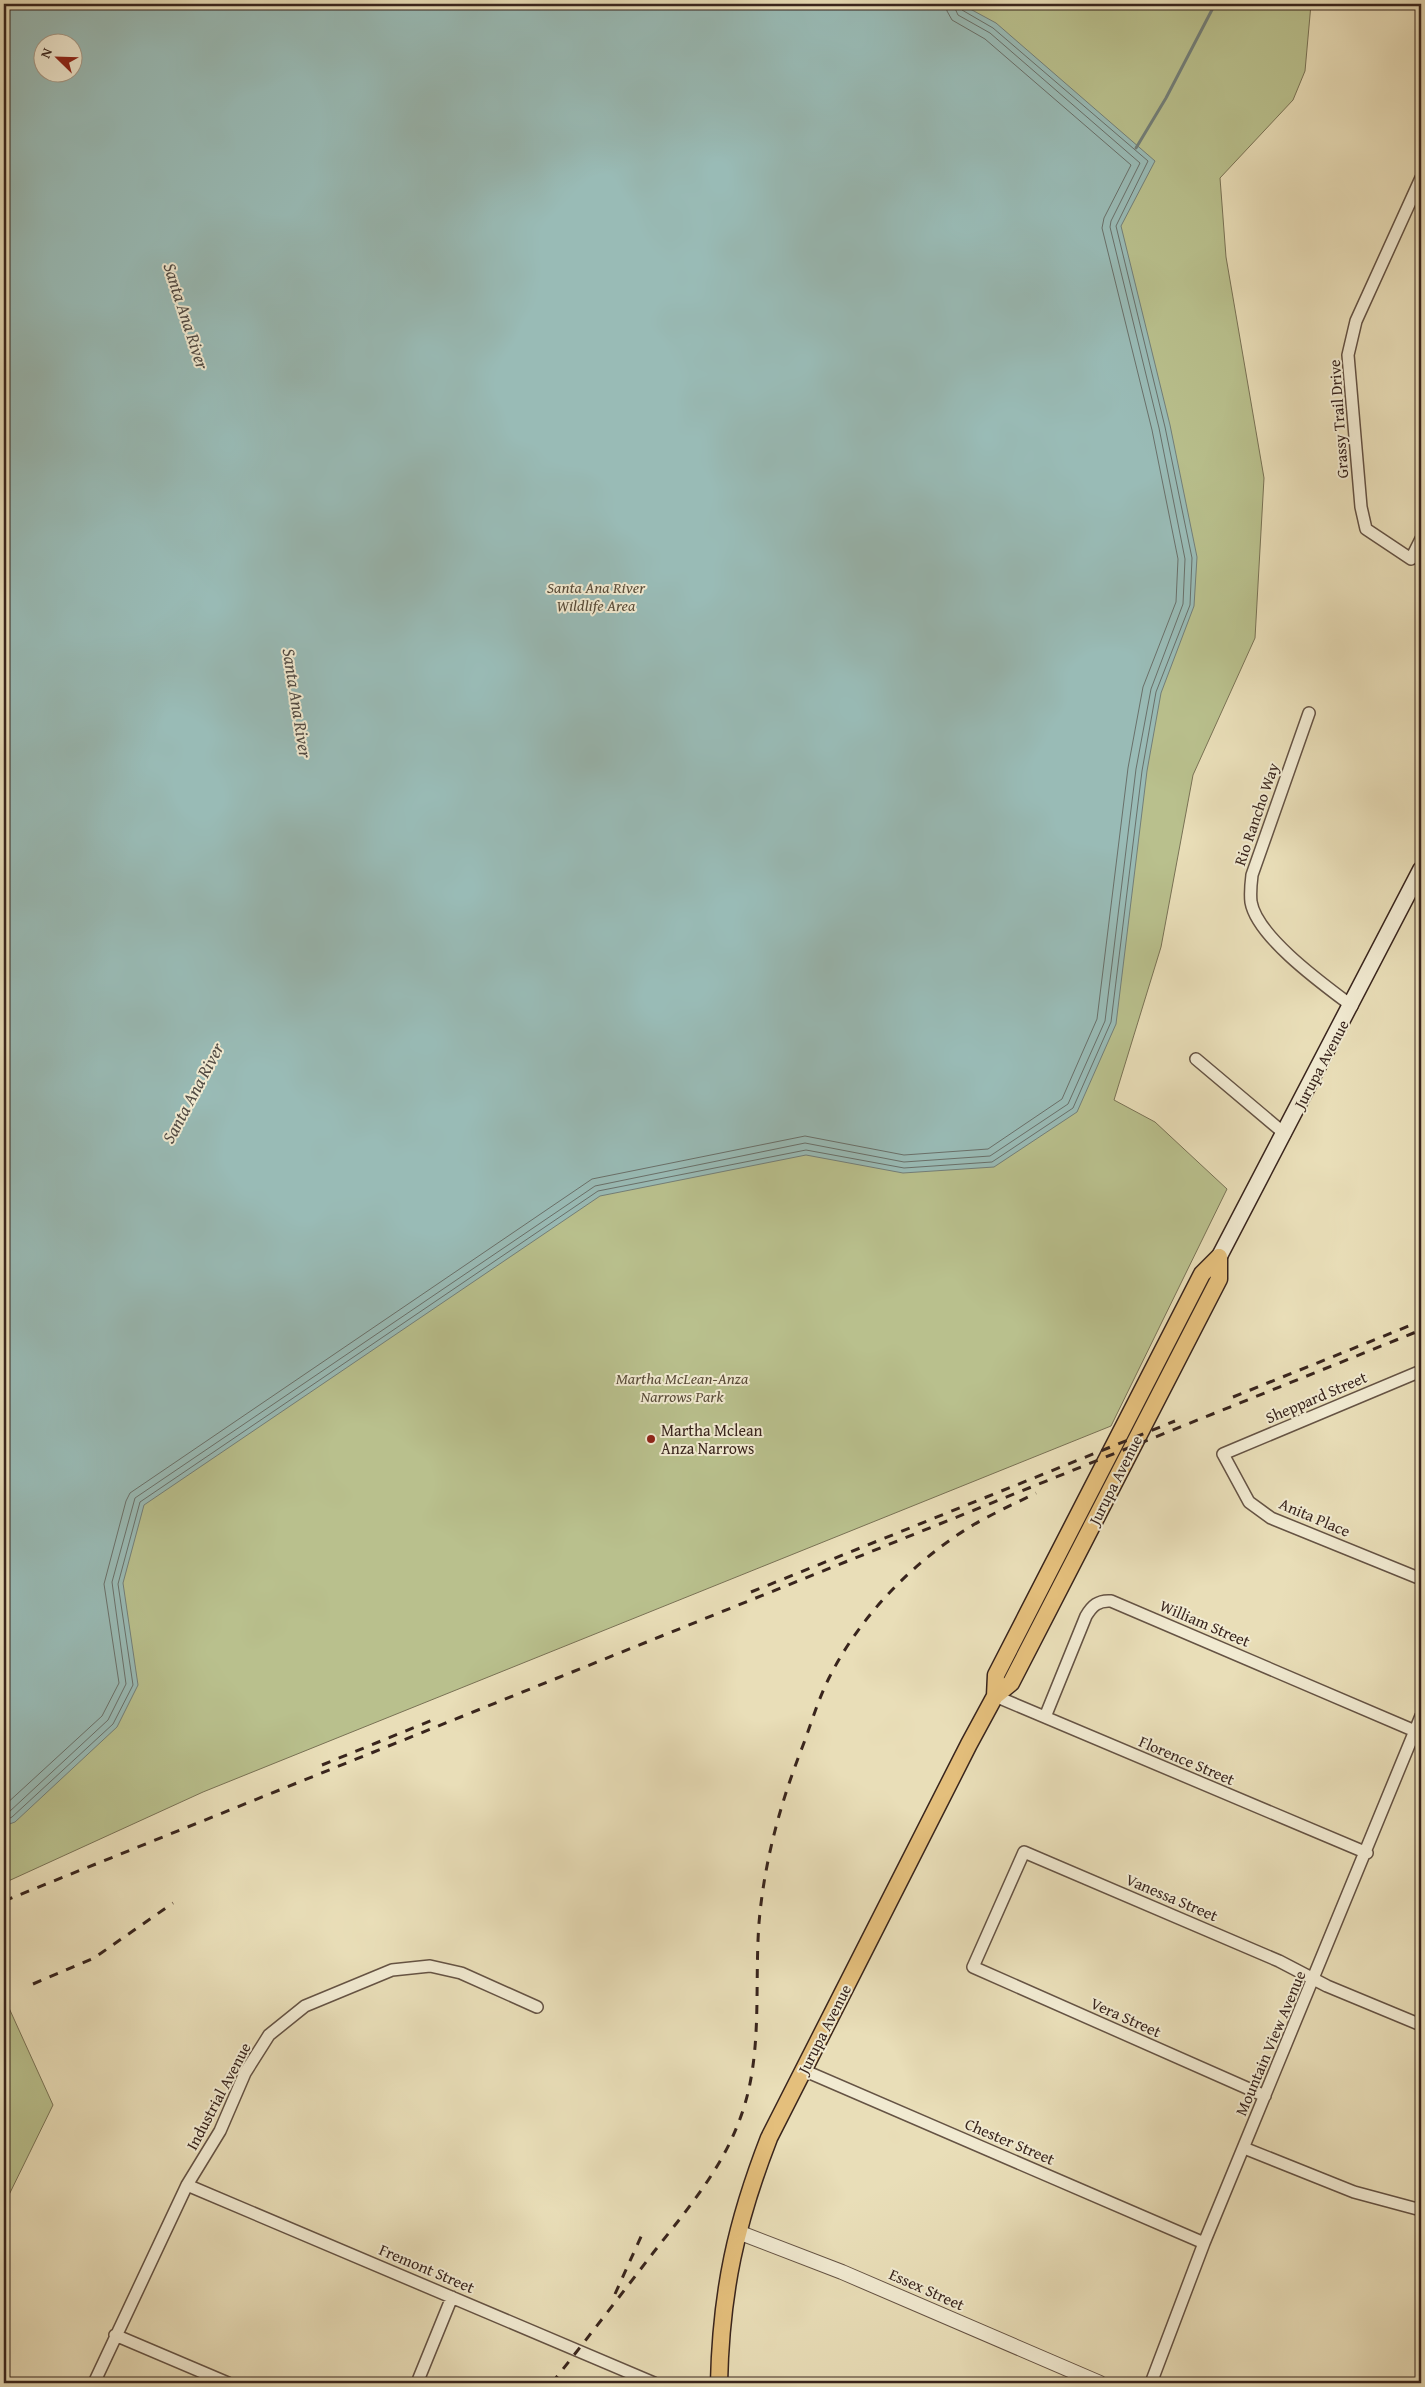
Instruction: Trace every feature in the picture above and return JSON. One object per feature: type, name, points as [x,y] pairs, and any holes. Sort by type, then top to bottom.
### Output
[{"type":"main road","name":"Jurupa Avenue","points":[[720,2383],[724,2307],[738,2232],[752,2183],[769,2138],[995,1696],[1010,1683],[1215,1288],[1219,1279],[1219,1257],[1352,1006],[1421,870]]},
{"type":"street","name":"Grassy Trail Drive","points":[[1421,178],[1356,321],[1348,355],[1361,506],[1366,529],[1411,559],[1421,539]]},
{"type":"street","name":"Rio Rancho Way","points":[[1309,712],[1252,874],[1251,902],[1260,924],[1309,975],[1352,1006]]},
{"type":"street","points":[[1196,1059],[1285,1134]]},
{"type":"street","name":"Sheppard Street","points":[[1223,1454],[1421,1371]]},
{"type":"street","name":"Anita Place","points":[[1223,1454],[1249,1502],[1271,1518],[1421,1579]]},
{"type":"street","name":"William Street","points":[[1044,1717],[1086,1616],[1091,1607],[1104,1600],[1111,1601],[1415,1731]]},
{"type":"street","name":"Florence Street","points":[[995,1696],[1366,1853]]},
{"type":"street","name":"Mountain View Avenue","points":[[1151,2383],[1204,2243],[1421,1716]]},
{"type":"street","name":"Vanessa Street","points":[[973,1967],[1024,1852],[1314,1978],[1326,1986],[1421,2025]]},
{"type":"street","name":"Industrial Avenue","points":[[94,2383],[187,2185],[220,2130],[245,2073],[269,2034],[305,2006],[392,1970],[430,1966],[461,1973],[537,2007]]},
{"type":"street","name":"Vera Street","points":[[973,1967],[1265,2096]]},
{"type":"street","name":"Chester Street","points":[[803,2070],[1204,2243]]},
{"type":"street","points":[[1244,2148],[1354,2192],[1421,2210]]},
{"type":"street","name":"Fremont Street","points":[[187,2185],[654,2383]]},
{"type":"street","name":"Essex Street","points":[[738,2232],[842,2272],[1100,2383]]},
{"type":"street","points":[[417,2383],[452,2297]]},
{"type":"street","points":[[115,2335],[228,2383]]},
{"type":"green space","name":"Santa Ana River","points":[[4,4],[1311,4],[1305,71],[1293,100],[1220,178],[1226,257],[1264,478],[1255,638],[1193,775],[1161,947],[1114,1100],[1155,1122],[1227,1189],[1111,1426],[203,1792],[4,1883]]},
{"type":"green space","points":[[4,1997],[53,2105],[4,2205]]},
{"type":"water","name":"Santa Ana River","points":[[4,4],[961,4],[996,23],[1155,161],[1121,226],[1170,425],[1197,557],[1194,606],[1161,693],[1147,771],[1116,1024],[1077,1112],[994,1167],[903,1173],[806,1155],[600,1196],[144,1505],[123,1583],[138,1685],[117,1727],[15,1822],[4,1826]]},
{"type":"waterway","points":[[1136,148],[1166,98],[1215,4]]},
{"type":"railway","points":[[1233,1397],[1421,1321]]},
{"type":"railway","points":[[4,1901],[1421,1330]]},
{"type":"railway","points":[[751,1592],[1175,1421]]},
{"type":"railway","points":[[552,2383],[700,2192],[721,2159],[738,2124],[752,2075],[755,2050],[759,1923],[769,1856],[787,1791],[818,1703],[829,1678],[841,1656],[870,1614],[924,1560],[965,1530],[1036,1493]]},
{"type":"railway","points":[[322,1765],[435,1719]]},
{"type":"railway","points":[[33,1984],[94,1958],[173,1903]]},
{"type":"railway","points":[[615,2294],[644,2230]]},
{"type":"place","name":"Martha Mclean Anza Narrows","points":[[651,1439]]},
{"type":"park label","name":"Santa Ana River Wildlife Area","points":[[596,596]]},
{"type":"park label","name":"Martha McLean-Anza Narrows Park","points":[[682,1387]]}]
